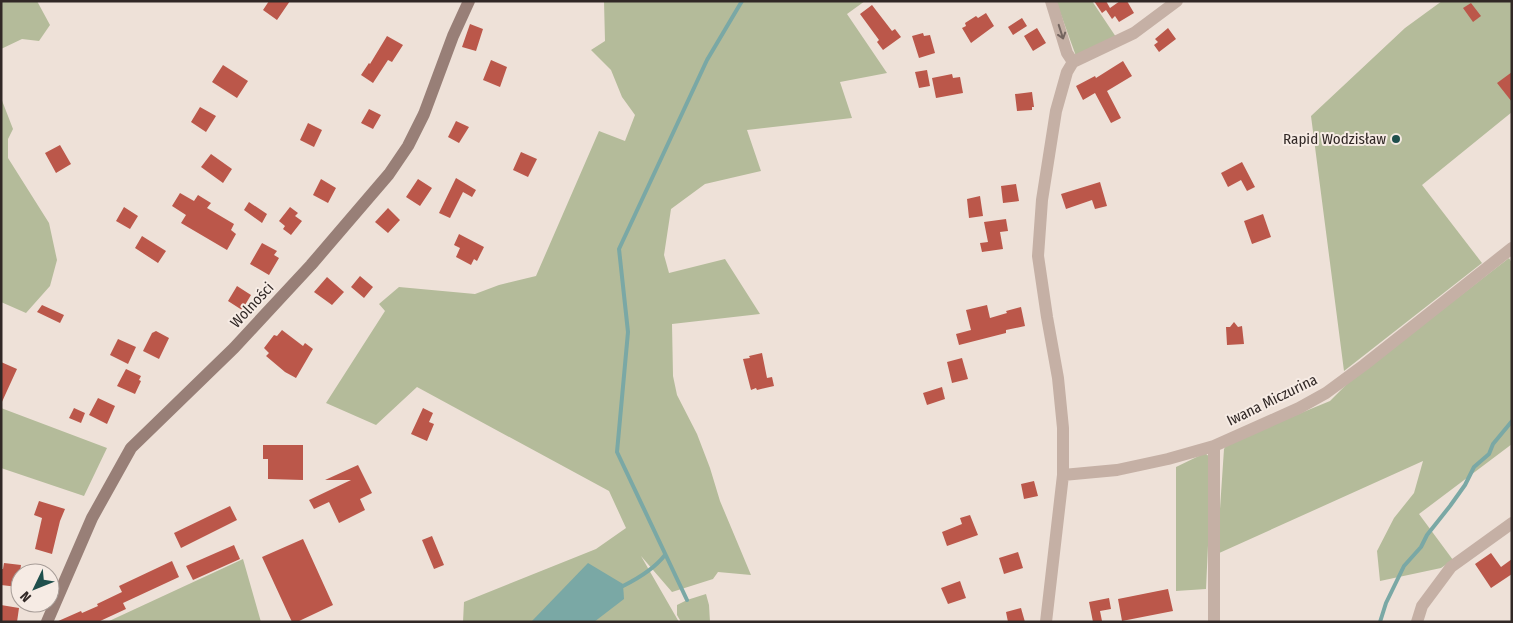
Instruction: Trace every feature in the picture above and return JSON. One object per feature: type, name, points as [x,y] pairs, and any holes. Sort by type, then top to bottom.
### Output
[{"type":"street","name":"Wolności","points":[[47,622],[92,518],[132,448],[234,348],[311,265],[389,174],[408,146],[424,114],[453,36],[469,1]]},
{"type":"street","points":[[1051,1],[1067,54],[1072,62]]},
{"type":"street","points":[[1046,622],[1063,474],[1063,428],[1058,378],[1038,256],[1042,200],[1056,111],[1067,72],[1072,62],[1134,33],[1177,1]]},
{"type":"street","name":"Iwana Miczurina","points":[[1063,474],[1117,470],[1168,459],[1214,446],[1300,408],[1364,365],[1512,248]]},
{"type":"street","points":[[1214,446],[1214,622]]},
{"type":"street","points":[[1417,622],[1422,606],[1451,566],[1512,523]]},
{"type":"green space","points":[[1,1],[37,1],[50,25],[39,41],[22,39],[1,49]]},
{"type":"green space","points":[[604,1],[865,1],[847,14],[887,73],[840,82],[852,118],[747,130],[761,171],[705,184],[671,209],[664,255],[669,273],[725,259],[760,314],[672,324],[673,376],[677,395],[697,434],[720,501],[751,575],[718,572],[713,579],[672,592],[641,556],[679,622],[463,622],[464,602],[596,549],[626,528],[609,491],[417,387],[376,425],[326,403],[385,311],[379,304],[399,287],[475,294],[499,285],[536,276],[599,131],[625,141],[635,115],[622,97],[611,70],[591,50],[605,41]]},
{"type":"green space","points":[[1056,1],[1092,1],[1116,37],[1076,56]]},
{"type":"green space","name":"Rapid Wodzisław","points":[[1442,1],[1512,1],[1512,112],[1422,185],[1482,263],[1344,371],[1311,116],[1405,28]]},
{"type":"green space","points":[[1,98],[13,129],[8,139],[8,158],[49,223],[57,260],[50,286],[26,313],[1,302]]},
{"type":"green space","points":[[1509,258],[1512,263],[1512,444],[1419,514],[1453,560],[1441,568],[1380,581],[1377,551],[1394,518],[1414,493],[1423,461],[1217,554],[1224,449],[1228,443],[1330,401],[1350,381]]},
{"type":"green space","points":[[1,408],[107,448],[84,496],[1,468]]},
{"type":"green space","points":[[1205,453],[1212,459],[1206,589],[1176,591],[1176,467]]},
{"type":"green space","points":[[243,559],[261,622],[107,622]]},
{"type":"green space","points":[[706,594],[710,622],[681,622],[677,615],[677,605]]},
{"type":"water","points":[[588,563],[623,584],[624,599],[594,622],[531,622]]},
{"type":"building","points":[[269,1],[290,1],[277,20],[263,10]]},
{"type":"building","points":[[1094,1],[1106,1],[1110,8],[1120,1],[1127,1],[1134,13],[1119,22],[1115,16],[1112,19],[1106,10],[1102,13]]},
{"type":"building","points":[[1471,3],[1481,16],[1473,22],[1463,8]]},
{"type":"building","points":[[872,5],[892,31],[895,29],[901,37],[883,50],[877,42],[879,40],[860,14]]},
{"type":"building","points":[[986,13],[994,26],[971,43],[962,28],[966,26],[965,23],[976,16],[978,18]]},
{"type":"building","points":[[1022,18],[1027,26],[1013,35],[1008,27]]},
{"type":"building","points":[[470,24],[483,29],[476,51],[462,47]]},
{"type":"building","points":[[1037,28],[1046,43],[1033,51],[1024,36]]},
{"type":"building","points":[[1168,28],[1176,39],[1159,52],[1154,45],[1158,42],[1155,39]]},
{"type":"building","points":[[923,33],[924,36],[930,35],[935,53],[919,58],[912,36]]},
{"type":"building","points":[[387,36],[403,45],[392,62],[388,60],[373,83],[361,75]]},
{"type":"building","points":[[491,60],[507,67],[500,87],[483,80]]},
{"type":"building","points":[[1123,61],[1132,76],[1107,91],[1121,118],[1111,123],[1095,93],[1083,100],[1076,86],[1095,76],[1096,78]]},
{"type":"building","points":[[223,65],[248,81],[237,98],[212,82]]},
{"type":"building","points":[[927,70],[930,86],[919,88],[915,72]]},
{"type":"building","points":[[1512,72],[1512,102],[1497,83]]},
{"type":"building","points":[[952,74],[953,78],[960,77],[963,93],[936,98],[932,78]]},
{"type":"building","points":[[1032,92],[1034,107],[1032,107],[1032,110],[1017,111],[1015,94]]},
{"type":"building","points":[[200,107],[216,116],[206,132],[191,122]]},
{"type":"building","points":[[369,109],[381,115],[373,129],[361,123]]},
{"type":"building","points":[[456,121],[469,127],[459,143],[448,137]]},
{"type":"building","points":[[308,123],[322,130],[314,147],[300,140]]},
{"type":"building","points":[[60,145],[71,164],[56,173],[45,153]]},
{"type":"building","points":[[521,152],[537,159],[528,177],[513,170]]},
{"type":"building","points":[[211,154],[232,169],[223,183],[201,167]]},
{"type":"building","points":[[1242,162],[1255,187],[1247,191],[1241,180],[1228,187],[1221,173]]},
{"type":"building","points":[[456,178],[476,190],[472,197],[463,192],[450,218],[439,213]]},
{"type":"building","points":[[321,179],[336,188],[328,203],[313,195]]},
{"type":"building","points":[[418,179],[432,188],[420,206],[406,197]]},
{"type":"building","points":[[1100,182],[1107,206],[1095,209],[1092,200],[1066,209],[1061,194]]},
{"type":"building","points":[[1016,184],[1019,201],[1003,203],[1001,186]]},
{"type":"building","points":[[180,193],[194,201],[198,195],[211,203],[207,208],[234,224],[231,230],[236,234],[227,250],[181,223],[186,215],[172,206]]},
{"type":"building","points":[[980,196],[983,216],[969,218],[967,199]]},
{"type":"building","points":[[249,202],[267,214],[262,223],[244,210]]},
{"type":"building","points":[[124,207],[138,216],[130,229],[116,221]]},
{"type":"building","points":[[290,207],[298,213],[295,216],[302,221],[291,235],[283,229],[285,226],[279,221]]},
{"type":"building","points":[[388,208],[400,220],[388,233],[375,222]]},
{"type":"building","points":[[1263,214],[1271,237],[1252,244],[1244,221]]},
{"type":"building","points":[[1006,219],[1008,231],[1000,232],[1003,249],[982,252],[980,243],[988,242],[984,222]]},
{"type":"building","points":[[459,234],[484,247],[477,261],[474,259],[471,265],[456,257],[460,248],[454,245]]},
{"type":"building","points":[[142,236],[166,251],[158,263],[135,248]]},
{"type":"building","points":[[262,243],[277,251],[274,255],[279,258],[269,275],[250,264]]},
{"type":"building","points":[[360,276],[373,287],[364,298],[351,287]]},
{"type":"building","points":[[327,277],[344,292],[332,305],[314,292]]},
{"type":"building","points":[[237,286],[251,295],[242,310],[228,301]]},
{"type":"building","points":[[42,305],[64,315],[60,323],[37,312]]},
{"type":"building","points":[[987,305],[990,318],[1021,307],[1025,326],[959,345],[956,334],[971,330],[966,310]]},
{"type":"building","points":[[1234,322],[1238,327],[1242,326],[1244,344],[1227,345],[1226,327],[1230,327]]},
{"type":"building","points":[[282,330],[303,346],[305,343],[313,349],[296,378],[285,372],[266,356],[269,353],[264,348],[274,335],[277,336]]},
{"type":"building","points":[[156,331],[169,338],[159,359],[143,351],[152,333]]},
{"type":"building","points":[[118,339],[136,347],[128,364],[110,355]]},
{"type":"building","points":[[762,353],[767,378],[772,377],[774,386],[751,390],[743,359]]},
{"type":"building","points":[[962,358],[968,379],[952,383],[947,362]]},
{"type":"building","points":[[1,362],[17,369],[1,404]]},
{"type":"building","points":[[126,369],[141,376],[139,380],[141,381],[135,394],[117,386]]},
{"type":"building","points":[[942,387],[945,399],[927,405],[923,393]]},
{"type":"building","points":[[98,398],[115,406],[107,424],[89,415]]},
{"type":"building","points":[[74,408],[85,413],[81,423],[69,418]]},
{"type":"building","points":[[423,408],[433,413],[429,422],[434,424],[427,441],[411,434]]},
{"type":"building","points":[[263,445],[303,445],[303,480],[268,479],[268,459],[263,459]]},
{"type":"building","points":[[358,465],[372,493],[360,499],[365,510],[339,523],[329,502],[314,509],[309,500],[351,480],[325,480]]},
{"type":"building","points":[[1034,481],[1038,496],[1024,499],[1021,484]]},
{"type":"building","points":[[39,501],[65,509],[52,554],[35,549],[42,518],[34,515]]},
{"type":"building","points":[[230,506],[237,520],[181,548],[174,533]]},
{"type":"building","points":[[970,515],[978,535],[947,546],[942,532],[962,524],[960,518]]},
{"type":"building","points":[[432,536],[444,565],[434,569],[422,540]]},
{"type":"building","points":[[303,539],[333,605],[297,622],[292,622],[262,557]]},
{"type":"building","points":[[234,545],[240,559],[193,580],[186,566]]},
{"type":"building","points":[[1018,552],[1023,568],[1004,574],[999,558]]},
{"type":"building","points":[[1491,553],[1501,567],[1512,559],[1512,574],[1491,588],[1475,564]]},
{"type":"building","points":[[172,561],[179,577],[123,603],[126,609],[98,622],[56,622],[98,606],[97,604],[122,592],[119,586]]},
{"type":"building","points":[[4,563],[10,564],[10,586],[1,585],[1,569],[3,569]]},
{"type":"building","points":[[960,581],[966,598],[948,604],[941,588]]},
{"type":"building","points":[[1168,589],[1173,611],[1122,621],[1118,599]]},
{"type":"building","points":[[1109,598],[1111,609],[1100,611],[1102,621],[1093,622],[1089,602]]},
{"type":"building","points":[[1,605],[10,606],[10,613],[18,613],[17,622],[1,622]]},
{"type":"building","points":[[1021,608],[1025,622],[1008,622],[1006,612]]},
{"type":"waterway","points":[[687,600],[617,452],[628,332],[619,249],[707,60],[742,1]]},
{"type":"waterway","points":[[1380,622],[1386,603],[1404,566],[1421,547],[1427,535],[1465,485],[1474,467],[1489,454],[1493,444],[1512,421]]},
{"type":"waterway","points":[[623,586],[646,573],[665,555]]},
{"type":"place","name":"Rapid Wodzisław","points":[[1396,139]]}]
